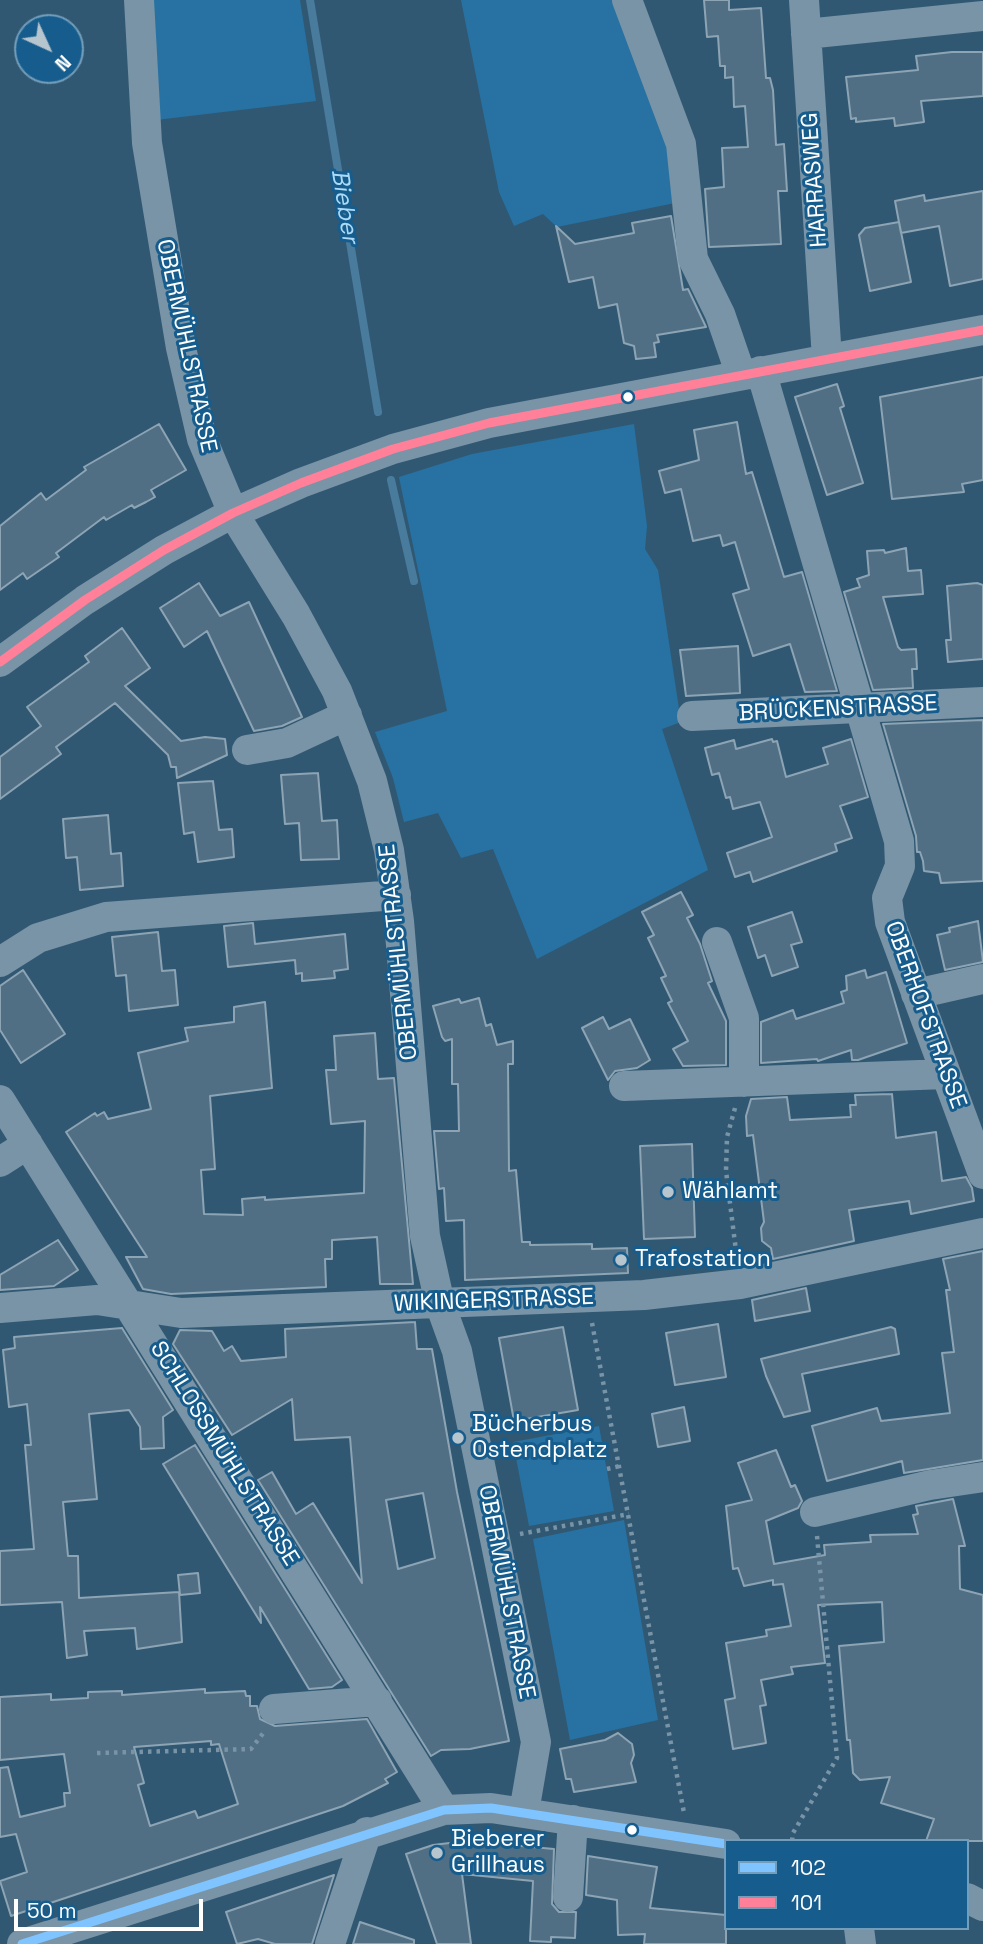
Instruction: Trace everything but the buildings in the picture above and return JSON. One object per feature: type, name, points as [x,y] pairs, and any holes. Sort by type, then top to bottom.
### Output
[{"type":"street","name":"OBERMÜHLSTRASSE","points":[[139,0],[147,143],[179,335],[202,439],[233,513],[314,645],[347,715],[379,805],[396,895],[422,1214],[440,1304],[457,1351],[536,1742],[524,1812]]},
{"type":"street","name":"OBERHOFSTRASSE","points":[[627,0],[681,144],[694,259],[751,373],[858,708],[901,853],[886,910],[983,1174]]},
{"type":"street","name":"HARRASWEG","points":[[804,0],[827,359]]},
{"type":"street","points":[[806,34],[983,16]]},
{"type":"street","points":[[0,662],[119,578],[233,513],[342,467],[451,432],[983,330]]},
{"type":"street","name":"BRÜCKENSTRASSE","points":[[692,716],[983,702]]},
{"type":"street","points":[[247,750],[287,743],[347,715]]},
{"type":"street","points":[[0,962],[38,938],[106,917],[396,895]]},
{"type":"street","points":[[717,942],[744,1018],[744,1082]]},
{"type":"street","points":[[916,994],[983,979]]},
{"type":"street","points":[[624,1086],[946,1074]]},
{"type":"street","name":"SCHLOSSMÜHLSTRASSE","points":[[0,1100],[132,1306],[444,1810]]},
{"type":"street","points":[[0,1162],[28,1144]]},
{"type":"street","name":"WIKINGERSTRASSE","points":[[0,1308],[97,1300],[181,1313],[587,1298],[740,1284],[983,1233]]},
{"type":"street","points":[[815,1512],[930,1485],[983,1478]]},
{"type":"street","points":[[274,1709],[377,1701]]},
{"type":"street","points":[[22,1944],[444,1810],[479,1807],[524,1812],[724,1843]]},
{"type":"street","points":[[568,1897],[573,1820]]},
{"type":"street","points":[[330,1944],[368,1832]]},
{"type":"path","points":[[740,1284],[726,1171],[727,1137],[744,1082]]},
{"type":"path","points":[[587,1298],[689,1838]]},
{"type":"path","points":[[607,1469],[620,1466]]},
{"type":"path","points":[[792,1839],[793,1833],[838,1758],[815,1512]]},
{"type":"path","points":[[495,1539],[577,1520],[629,1514]]},
{"type":"path","points":[[97,1753],[251,1749],[271,1723],[274,1709]]},
{"type":"shaded area","points":[[151,0],[300,0],[316,101],[156,120]]},
{"type":"shaded area","points":[[461,0],[616,0],[669,135],[675,203],[557,227],[543,214],[514,226],[499,192]]},
{"type":"shaded area","points":[[634,424],[647,526],[645,549],[658,570],[681,722],[662,729],[708,870],[537,959],[493,849],[461,858],[438,813],[404,822],[393,778],[375,732],[447,711],[399,477],[472,454]]},
{"type":"shaded area","points":[[599,1426],[614,1511],[529,1526],[513,1442]]},
{"type":"shaded area","points":[[624,1520],[658,1720],[570,1740],[533,1539]]},
{"type":"waterway","name":"Bieber","points":[[310,0],[378,412]]},
{"type":"waterway","name":"Bieber","points":[[391,480],[414,581]]},
{"type":"transit line","name":"101","points":[[0,662],[85,600],[164,550],[233,513],[301,483],[393,449],[489,423],[983,330]]},
{"type":"transit line","name":"102","points":[[22,1944],[444,1810],[491,1808],[724,1844]]},
{"type":"place","name":"Wählamt","points":[[668,1192]]},
{"type":"place","name":"Trafostation","points":[[621,1260]]},
{"type":"place","name":"Bücherbus Ostendplatz","points":[[458,1438]]},
{"type":"place","name":"Bieberer Grillhaus","points":[[437,1853]]}]
